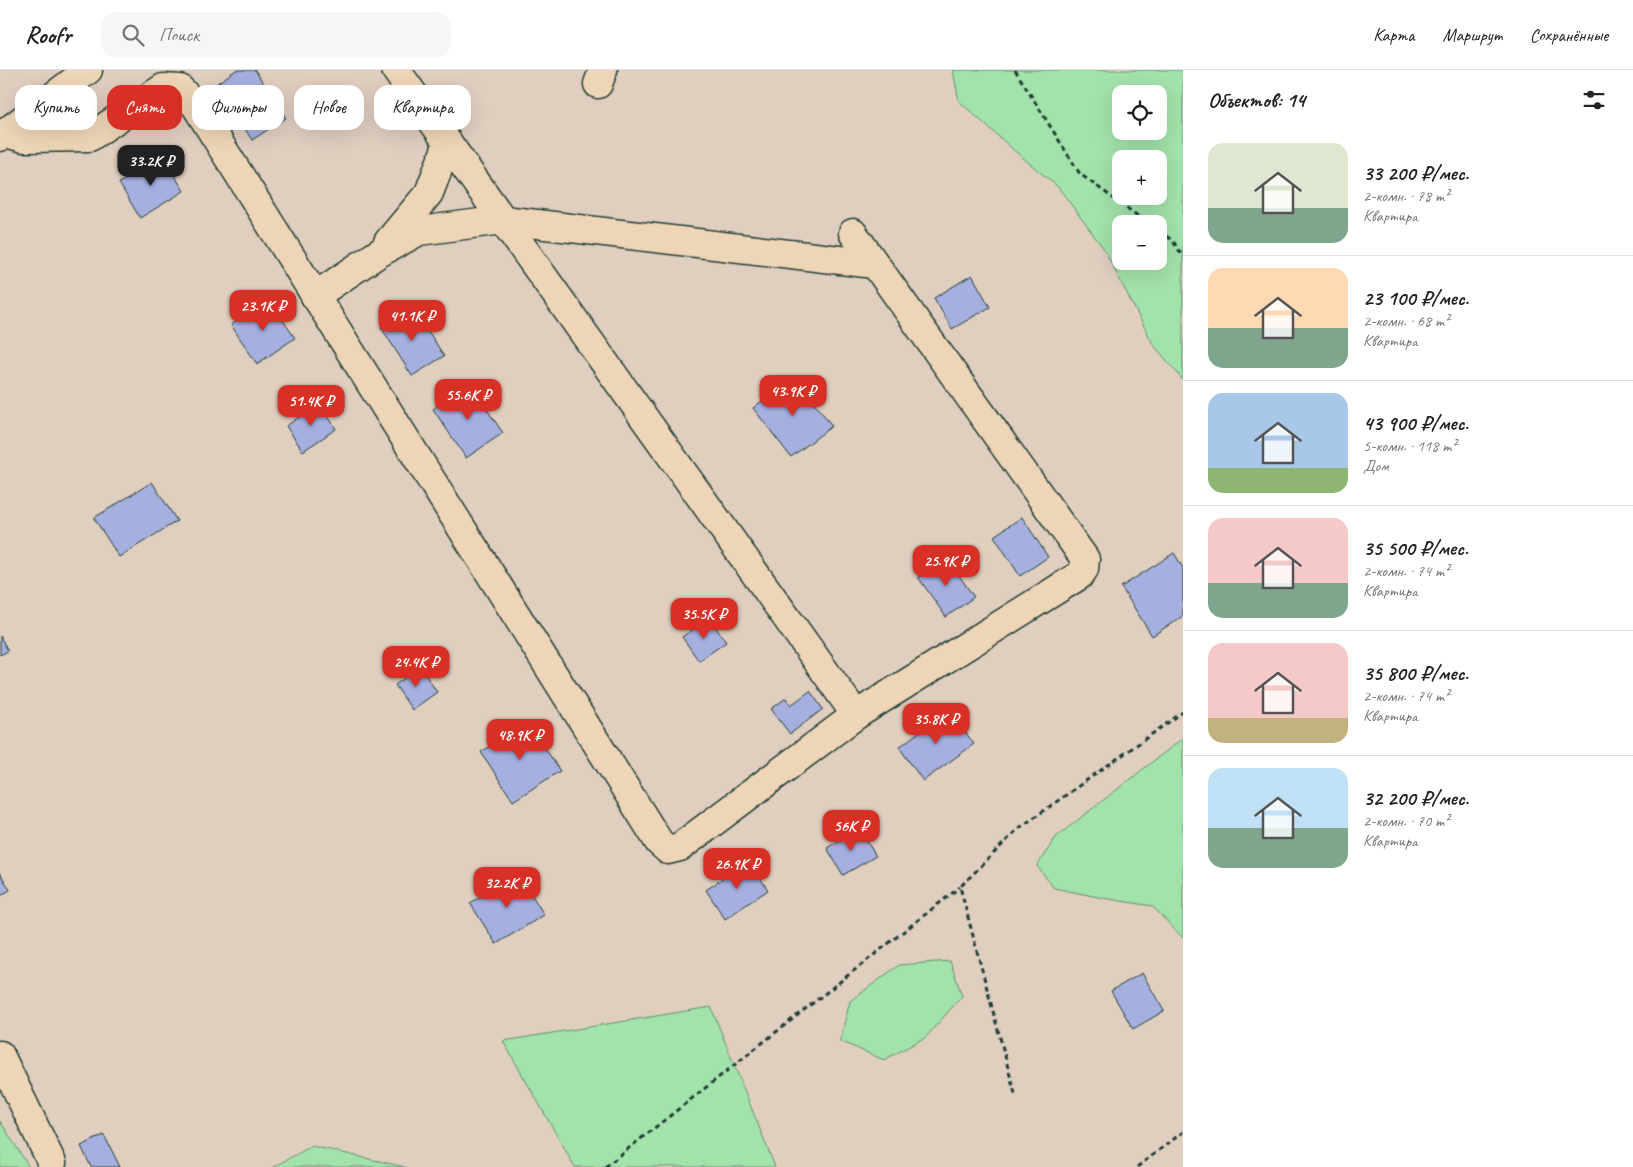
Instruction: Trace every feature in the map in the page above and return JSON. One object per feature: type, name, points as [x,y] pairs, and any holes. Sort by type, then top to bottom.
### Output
[{"type":"street","points":[[2,135],[88,70]]},
{"type":"street","points":[[396,70],[856,715]]},
{"type":"street","points":[[2,135],[24,138],[90,136],[163,88],[180,89],[196,106],[659,842],[668,850],[680,846],[856,715],[1080,575],[1084,569],[1085,559],[853,233]]},
{"type":"street","points":[[379,253],[429,193],[448,143]]},
{"type":"street","points":[[315,296],[379,253],[419,231],[503,220],[874,264]]},
{"type":"street","points":[[0,1055],[52,1163]]},
{"type":"path","points":[[1014,70],[1080,174],[1137,215]]},
{"type":"path","points":[[1167,237],[1173,241],[1183,257]]},
{"type":"path","points":[[605,1167],[960,887],[1018,829],[1183,712]]},
{"type":"path","points":[[960,887],[1015,1094]]},
{"type":"path","points":[[1138,1167],[1183,1132]]},
{"type":"green space","points":[[953,70],[1183,70],[1183,380],[1153,344],[1115,270],[1167,270],[1167,215],[1112,215],[1112,265],[1104,249],[1058,187],[959,101]]},
{"type":"green space","points":[[1183,738],[1183,938],[1152,906],[1054,888],[1037,866],[1056,837]]},
{"type":"green space","points":[[950,961],[962,996],[926,1037],[884,1060],[840,1041],[850,1001],[899,965]]},
{"type":"green space","points":[[711,1007],[775,1167],[575,1167],[503,1041]]},
{"type":"green space","points":[[0,1121],[29,1167],[0,1167]]},
{"type":"green space","points":[[312,1146],[405,1167],[273,1167]]},
{"type":"building","points":[[236,70],[255,70],[265,85],[217,85]]},
{"type":"building","points":[[246,130],[267,130],[252,140]]},
{"type":"building","points":[[163,157],[184,191],[140,218],[119,183]]},
{"type":"building","points":[[972,275],[990,307],[952,329],[934,298]]},
{"type":"building","points":[[269,300],[295,338],[257,364],[231,325]]},
{"type":"building","points":[[413,307],[444,356],[412,376],[381,327]]},
{"type":"building","points":[[794,376],[832,426],[791,457],[753,408]]},
{"type":"building","points":[[469,383],[503,433],[466,458],[433,409]]},
{"type":"building","points":[[320,403],[336,429],[303,451],[286,426]]},
{"type":"building","points":[[152,482],[177,521],[119,557],[94,518]]},
{"type":"building","points":[[1022,517],[1048,557],[1020,576],[994,536]]},
{"type":"building","points":[[1174,553],[1183,568],[1183,616],[1152,636],[1121,587]]},
{"type":"building","points":[[946,557],[974,597],[946,617],[918,577]]},
{"type":"building","points":[[709,618],[726,642],[699,661],[682,637]]},
{"type":"building","points":[[0,636],[8,651],[0,655]]},
{"type":"building","points":[[420,667],[437,692],[412,710],[395,685]]},
{"type":"building","points":[[810,691],[823,709],[790,734],[771,709],[786,698],[791,705]]},
{"type":"building","points":[[949,710],[974,744],[923,781],[899,747]]},
{"type":"building","points":[[528,722],[560,771],[513,801],[481,752]]},
{"type":"building","points":[[859,829],[876,856],[843,875],[827,848]]},
{"type":"building","points":[[749,861],[768,890],[725,919],[706,890]]},
{"type":"building","points":[[0,873],[10,890],[0,896]]},
{"type":"building","points":[[519,874],[544,915],[496,944],[470,903]]},
{"type":"building","points":[[1142,973],[1164,1011],[1133,1029],[1111,991]]},
{"type":"building","points":[[104,1135],[120,1167],[91,1167],[81,1146]]}]
